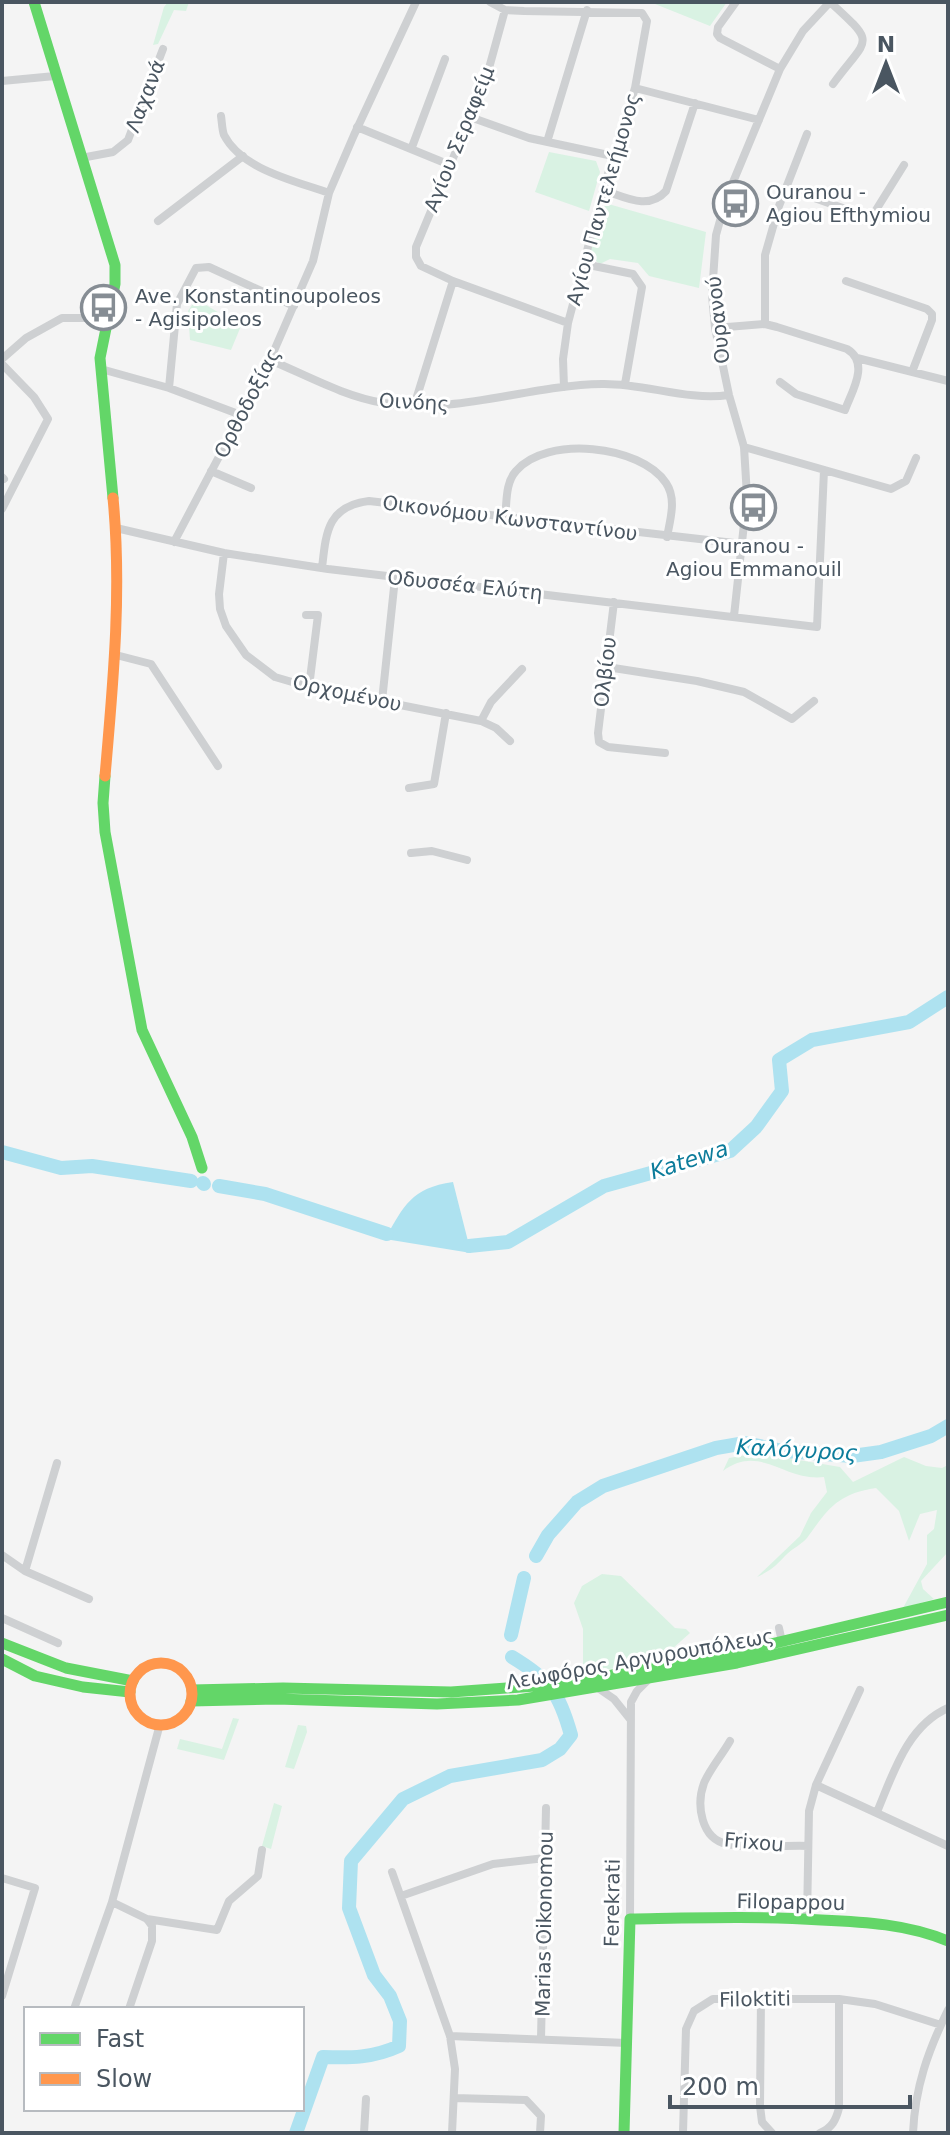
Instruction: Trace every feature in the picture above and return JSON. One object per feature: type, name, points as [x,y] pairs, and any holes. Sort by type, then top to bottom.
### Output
[{"type":"main road","points":[[34,2],[115,265],[115,284],[102,342],[101,369],[116,528],[116,655],[103,803],[105,832],[142,1030],[192,1137],[202,1168]]},
{"type":"main road","name":"Λεωφόρος Αργυρουπόλεως","points":[[191,1696],[282,1688],[437,1694],[589,1679],[782,1642],[948,1602]]},
{"type":"main road","name":"Λεωφόρος Αργυρουπόλεως","points":[[191,1696],[437,1704],[518,1700],[649,1679],[948,1615]]},
{"type":"main road","points":[[2,1643],[50,1665],[131,1686]]},
{"type":"main road","points":[[3,1663],[35,1676],[83,1687],[131,1686]]},
{"type":"main road","points":[[165,1663],[183,1672],[191,1696],[181,1717],[173,1722],[152,1723],[134,1709],[131,1686],[146,1667],[165,1663]]},
{"type":"main road","name":"Filopappou","points":[[630,1919],[807,1919],[885,1923],[948,1941]]},
{"type":"main road","name":"Ferekrati","points":[[624,2133],[630,1919]]},
{"type":"street","name":"Ορθοδοξίας","points":[[174,542],[270,360],[313,261],[329,193],[416,2]]},
{"type":"street","points":[[490,2],[505,10],[587,10],[547,142]]},
{"type":"street","points":[[736,2],[718,27],[717,34],[780,69]]},
{"type":"street","points":[[830,2],[861,31],[864,38],[860,49],[833,84]]},
{"type":"street","name":"Ουρανού","points":[[734,616],[747,496],[744,447],[715,328],[712,289],[716,235],[726,199],[780,69],[803,31],[830,2]]},
{"type":"street","name":"Αγίου Σεραφείμ","points":[[453,281],[421,266],[416,257],[416,247],[486,79],[505,10]]},
{"type":"street","name":"Αγίου Παντελεήμονος","points":[[564,387],[563,359],[568,323],[603,190],[635,88],[648,26],[642,13],[587,10]]},
{"type":"street","name":"Λαχανά","points":[[81,158],[113,152],[128,140],[163,49]]},
{"type":"street","points":[[412,147],[445,59]]},
{"type":"street","points":[[2,81],[55,76]]},
{"type":"street","points":[[635,88],[759,120]]},
{"type":"street","points":[[603,190],[638,202],[647,203],[661,197],[666,191],[695,103]]},
{"type":"street","points":[[221,116],[224,134],[243,156],[266,170],[329,193]]},
{"type":"street","points":[[470,117],[529,138],[613,156]]},
{"type":"street","points":[[357,127],[450,165]]},
{"type":"street","points":[[765,324],[765,255],[807,134]]},
{"type":"street","points":[[158,221],[243,156]]},
{"type":"street","points":[[786,188],[871,218],[904,165]]},
{"type":"street","points":[[584,264],[633,274],[642,287],[625,384]]},
{"type":"street","points":[[169,388],[177,304],[196,268],[209,267],[294,306]]},
{"type":"street","points":[[414,406],[453,281],[568,323]]},
{"type":"street","points":[[846,281],[927,309],[932,314],[912,372]]},
{"type":"street","points":[[2,509],[48,419],[34,397],[2,362],[26,338],[62,318],[107,318]]},
{"type":"street","points":[[715,328],[765,324],[847,349],[857,358],[948,381]]},
{"type":"street","points":[[780,382],[796,394],[845,410],[858,373],[857,358]]},
{"type":"street","name":"Οινόης","points":[[270,360],[365,399],[414,406],[466,404],[564,387],[625,384],[703,397],[729,395]]},
{"type":"street","points":[[101,369],[169,388],[241,415]]},
{"type":"street","points":[[505,518],[508,485],[515,471],[531,458],[555,450],[580,447],[613,453],[643,464],[666,483],[673,501],[667,537]]},
{"type":"street","points":[[744,447],[891,489],[906,481],[916,458]]},
{"type":"street","name":"Οδυσσέα Ελύτη","points":[[116,528],[224,553],[322,568],[817,627],[824,470]]},
{"type":"street","points":[[211,471],[251,488]]},
{"type":"street","name":"Οικονόμου Κωνσταντίνου","points":[[322,568],[330,525],[343,510],[361,502],[743,544]]},
{"type":"street","name":"Ορχομένου","points":[[224,553],[220,609],[235,642],[253,661],[275,677],[309,687],[481,721],[496,728],[510,741]]},
{"type":"street","points":[[382,701],[395,578]]},
{"type":"street","name":"Ολβίου","points":[[614,602],[599,742],[608,747],[665,753]]},
{"type":"street","points":[[306,615],[318,615],[309,687]]},
{"type":"street","points":[[116,655],[151,664],[218,766]]},
{"type":"street","points":[[607,667],[744,692],[792,719],[814,701]]},
{"type":"street","points":[[481,721],[491,702],[522,669]]},
{"type":"street","points":[[511,681],[519,689]]},
{"type":"street","points":[[409,788],[434,784],[446,713]]},
{"type":"street","points":[[411,853],[432,851],[467,860]]},
{"type":"street","points":[[25,1571],[57,1463]]},
{"type":"street","points":[[2,1555],[25,1571],[89,1599]]},
{"type":"street","points":[[2,1618],[58,1643]]},
{"type":"street","points":[[779,1628],[782,1642]]},
{"type":"street","points":[[630,1719],[631,1702],[649,1679]]},
{"type":"street","points":[[598,1688],[614,1699],[630,1719]]},
{"type":"street","points":[[807,1919],[809,1811],[816,1785],[860,1690]]},
{"type":"street","points":[[877,1812],[905,1748],[919,1729],[948,1708]]},
{"type":"street","name":"Ferekrati","points":[[630,1719],[633,1770],[630,1919]]},
{"type":"street","points":[[75,2007],[112,1902],[160,1724]]},
{"type":"street","name":"Frixou","points":[[730,1741],[701,1793],[705,1830],[713,1838],[727,1844],[808,1846]]},
{"type":"street","points":[[816,1785],[948,1846]]},
{"type":"street","name":"Marias Oikonomou","points":[[541,2039],[546,1808]]},
{"type":"street","points":[[112,1902],[147,1919],[217,1930],[229,1901],[258,1876],[262,1850]]},
{"type":"street","points":[[401,1896],[493,1864],[545,1858]]},
{"type":"street","points":[[392,1872],[450,2036],[455,2069],[452,2133]]},
{"type":"street","points":[[2,1878],[35,1888],[2,1996]]},
{"type":"street","points":[[130,2007],[152,1941],[152,1926],[147,1919]]},
{"type":"street","points":[[761,1997],[760,2106],[762,2122],[772,2133]]},
{"type":"street","name":"Filoktiti","points":[[683,2133],[688,2019],[694,2011],[713,1999],[839,1999],[875,2004],[941,2025]]},
{"type":"street","points":[[820,2133],[828,2130],[836,2120],[839,2108],[839,1999]]},
{"type":"street","points":[[913,2133],[920,2079],[948,2010]]},
{"type":"street","points":[[450,2036],[627,2043]]},
{"type":"street","points":[[454,2098],[526,2100],[541,2116],[540,2133]]},
{"type":"street","points":[[364,2133],[366,2099]]},
{"type":"green space","points":[[168,2],[189,2],[186,11],[174,10],[158,44],[153,45],[164,7]]},
{"type":"green space","points":[[650,2],[727,2],[710,26]]},
{"type":"green space","points":[[549,152],[596,161],[600,172],[589,211],[535,192]]},
{"type":"green space","points":[[605,203],[706,232],[699,288],[649,276],[638,263],[610,259],[600,264],[589,256]]},
{"type":"green space","points":[[196,299],[241,326],[231,350],[190,340],[188,311]]},
{"type":"green space","points":[[758,1453],[840,1467],[853,1482],[904,1457],[926,1466],[942,1468],[948,1465],[948,1552],[921,1581],[923,1589],[934,1599],[903,1608],[927,1564],[927,1535],[934,1529],[937,1510],[920,1514],[909,1541],[899,1511],[876,1488],[852,1494],[835,1504],[805,1540],[774,1567],[757,1577],[800,1536],[811,1513],[827,1492],[824,1477],[797,1474],[761,1462],[736,1463],[723,1471],[729,1458]]},
{"type":"green space","points":[[602,1574],[621,1576],[675,1628],[686,1629],[690,1633],[662,1661],[583,1673],[583,1629],[574,1603],[582,1586]]},
{"type":"green space","points":[[233,1718],[239,1719],[224,1760],[177,1749],[180,1739],[222,1749]]},
{"type":"green space","points":[[298,1725],[306,1726],[307,1732],[294,1769],[285,1767]]},
{"type":"green space","points":[[274,1803],[282,1806],[271,1849],[262,1846]]},
{"type":"water","points":[[453,1182],[471,1253],[385,1239],[410,1200],[427,1189]]},
{"type":"waterway","name":"Katewa","points":[[469,1246],[508,1242],[604,1186],[730,1151],[756,1127],[782,1091],[779,1060],[812,1040],[909,1022],[948,997]]},
{"type":"waterway","name":"Katewa","points":[[2,1152],[61,1168],[92,1166],[191,1181]]},
{"type":"waterway","name":"Katewa","points":[[219,1186],[265,1194],[387,1234]]},
{"type":"waterway","name":"Καλόγυρος","points":[[536,1556],[548,1535],[577,1502],[603,1486],[716,1448],[745,1443],[783,1451],[852,1456],[881,1452],[931,1436],[948,1426]]},
{"type":"waterway","name":"Καλόγυρος","points":[[511,1635],[524,1578]]},
{"type":"waterway","name":"Καλόγυρος","points":[[304,2110],[323,2057],[362,2056],[399,2046],[400,2021],[390,1996],[374,1975],[349,1908],[351,1861],[403,1799],[450,1776],[542,1760],[560,1749],[571,1735],[551,1688],[536,1673],[512,1657]]},
{"type":"waterway","name":"Καλόγυρος","points":[[296,2133],[304,2111]]},
{"type":"traffic: fast","points":[[34,2],[115,265],[115,284],[100,358],[113,498]]},
{"type":"traffic: fast","points":[[105,776],[105,832],[142,1030],[192,1137],[202,1168]]},
{"type":"traffic: fast","points":[[192,1690],[283,1688],[451,1692],[563,1684],[729,1654],[948,1602]]},
{"type":"traffic: fast","points":[[191,1701],[277,1699],[437,1704],[518,1700],[737,1663],[948,1615]]},
{"type":"traffic: fast","points":[[2,1643],[66,1668],[133,1681]]},
{"type":"traffic: fast","points":[[2,1659],[35,1676],[83,1687],[130,1692]]},
{"type":"traffic: fast","points":[[624,2133],[630,1919],[749,1918],[854,1922],[901,1927],[948,1941]]},
{"type":"traffic: slow","points":[[105,776],[117,603],[113,498]]},
{"type":"traffic: slow","points":[[161,1663],[183,1672],[192,1694],[183,1716],[161,1725],[139,1716],[130,1694],[139,1672],[161,1663]]},
{"type":"place","name":"Ouranou - Agiou Efthymiou","points":[[735,204]]},
{"type":"place","name":"Ave. Konstantinoupoleos - Agisipoleos","points":[[104,307]]},
{"type":"place","name":"Ouranou - Agiou Emmanouil","points":[[754,507]]}]
